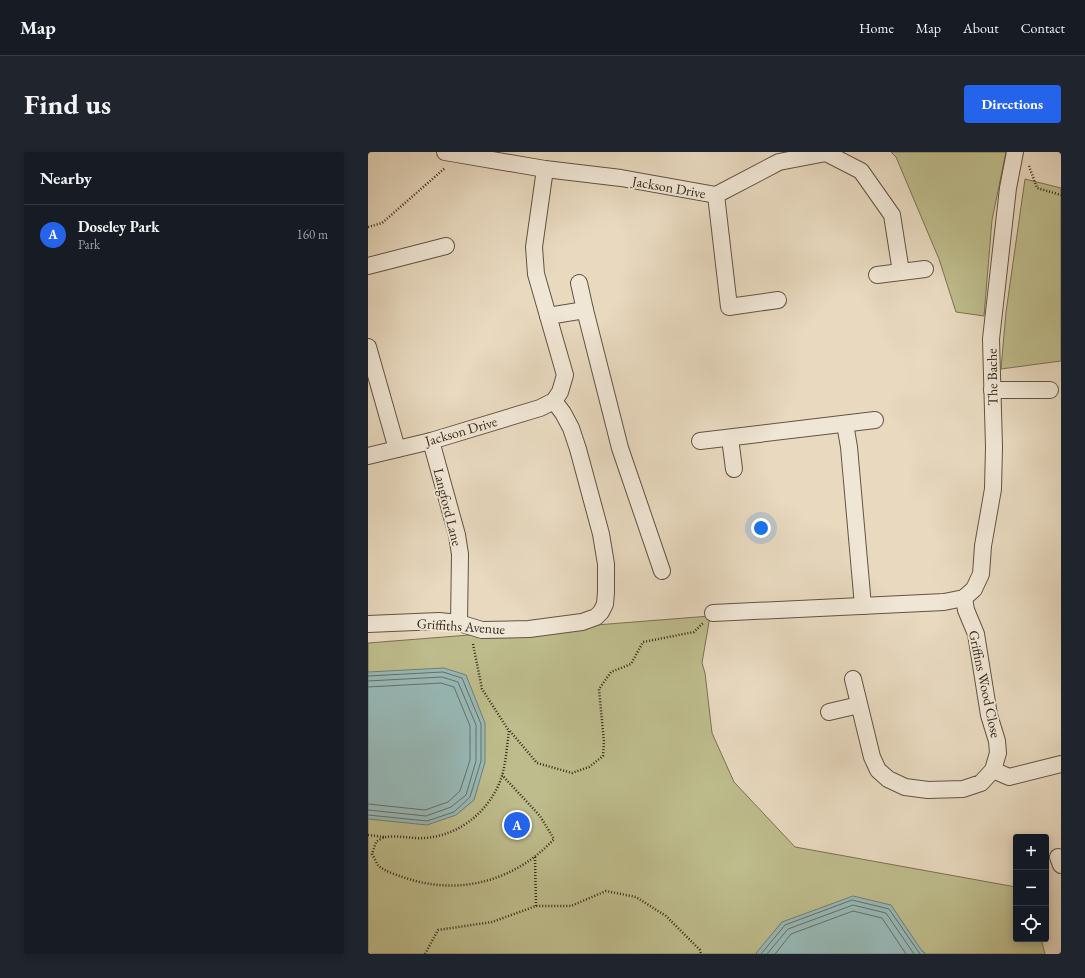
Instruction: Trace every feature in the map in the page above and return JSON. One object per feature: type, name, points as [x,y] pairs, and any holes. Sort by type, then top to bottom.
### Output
[{"type":"street","name":"Jackson Drive","points":[[453,153],[545,169],[621,178],[716,195],[779,162],[826,153],[861,171],[892,215],[901,272]]},
{"type":"street","name":"The Bache","points":[[964,598],[974,589],[980,574],[992,489],[994,447],[991,339],[992,323],[1008,188],[1021,156]]},
{"type":"street","points":[[545,169],[534,247],[536,274],[565,375],[560,392],[554,401]]},
{"type":"street","points":[[716,195],[729,307],[778,300]]},
{"type":"street","points":[[368,266],[446,246]]},
{"type":"street","points":[[877,275],[925,269]]},
{"type":"street","points":[[579,283],[620,448],[662,571]]},
{"type":"street","points":[[548,316],[585,310]]},
{"type":"street","points":[[368,347],[397,449]]},
{"type":"street","points":[[992,390],[1050,390]]},
{"type":"street","name":"Jackson Drive","points":[[368,456],[512,417],[540,408],[554,401]]},
{"type":"street","name":"Griffiths Avenue","points":[[368,624],[439,621],[459,623],[482,630],[529,629],[583,621],[596,616],[601,612],[605,604],[606,564],[601,534],[571,428],[563,413],[554,401]]},
{"type":"street","points":[[700,441],[875,420]]},
{"type":"street","points":[[845,424],[849,447],[863,606]]},
{"type":"street","points":[[730,438],[734,470]]},
{"type":"street","name":"Langford Lane","points":[[431,440],[457,535],[460,554],[459,623]]},
{"type":"street","points":[[713,613],[944,602],[964,598]]},
{"type":"street","name":"Griffins Wood Close","points":[[964,598],[966,610],[976,634],[989,715],[998,741],[998,753],[993,770]]},
{"type":"street","points":[[853,679],[872,757],[878,770],[888,779],[905,787],[928,790],[964,789],[981,783],[993,770],[1009,777],[1061,764]]},
{"type":"street","points":[[828,712],[860,705]]},
{"type":"path","points":[[368,227],[382,223],[453,153]]},
{"type":"path","points":[[1021,156],[1037,188],[1061,195]]},
{"type":"path","points":[[476,628],[473,644],[482,689],[510,731],[537,763],[572,773],[589,767],[602,756],[604,742],[599,690],[611,672],[631,664],[643,642],[694,632],[713,613]]},
{"type":"path","points":[[368,835],[424,838],[441,835],[460,828],[473,819],[490,801],[502,775],[510,731]]},
{"type":"path","points":[[386,837],[376,842],[372,854],[379,866],[397,875],[437,886],[457,886],[484,882],[516,869],[535,857],[554,840],[540,816],[502,775]]},
{"type":"path","points":[[535,857],[536,906]]},
{"type":"path","points":[[425,954],[438,930],[492,922],[536,906],[571,906],[606,891],[636,897],[666,916],[700,950],[701,954]]},
{"type":"shaded area","points":[[891,152],[1006,152],[992,220],[984,316],[956,312],[939,259],[896,157]]},
{"type":"shaded area","points":[[1025,179],[1061,188],[1061,361],[1001,369],[1006,312]]},
{"type":"shaded area","points":[[710,616],[702,663],[705,673],[712,733],[734,782],[795,847],[1013,886],[1013,942],[1042,942],[1045,954],[926,954],[922,951],[782,922],[757,954],[368,954],[368,643]]},
{"type":"water","points":[[444,668],[466,675],[485,723],[485,762],[474,800],[456,815],[427,825],[368,819],[368,672]]},
{"type":"water","points":[[853,896],[891,905],[922,951],[926,954],[756,953],[782,922]]},
{"type":"place","name":"Doseley Park","points":[[517,825]]}]
